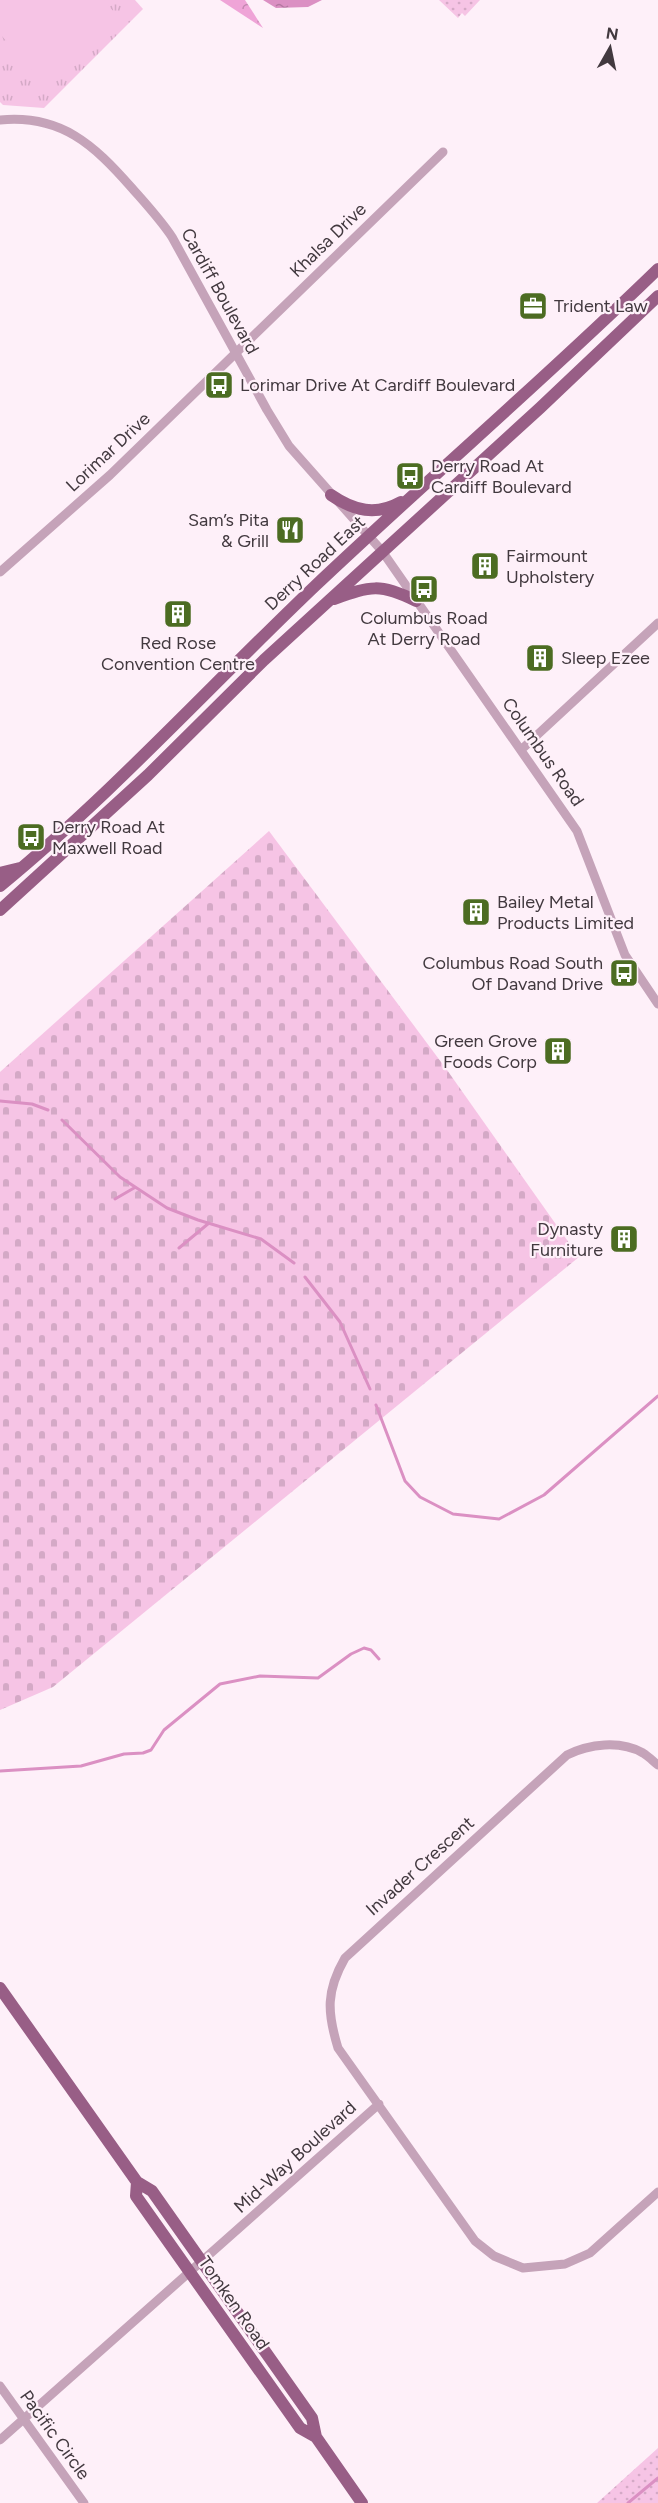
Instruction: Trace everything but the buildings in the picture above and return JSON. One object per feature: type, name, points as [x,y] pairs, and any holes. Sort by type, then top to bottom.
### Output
[{"type":"main road","name":"Derry Road East","points":[[0,886],[24,867],[112,785],[317,584],[594,331],[658,269]]},
{"type":"main road","name":"Derry Road East","points":[[0,910],[148,775],[327,602],[540,408],[658,296]]},
{"type":"main road","points":[[331,495],[347,506],[367,511],[389,508],[412,496]]},
{"type":"main road","points":[[327,602],[374,587],[394,591],[416,601]]},
{"type":"main road","points":[[0,873],[24,867]]},
{"type":"main road","name":"Tomken Road","points":[[0,1988],[137,2182],[152,2191],[312,2418],[316,2437],[362,2503]]},
{"type":"main road","name":"Tomken Road","points":[[137,2182],[136,2196],[300,2428],[316,2437]]},
{"type":"street","name":"Cardiff Boulevard","points":[[0,120],[31,121],[61,129],[81,138],[103,155],[172,237],[278,428],[299,459],[370,537]]},
{"type":"street","name":"Khalsa Drive","points":[[235,352],[443,152]]},
{"type":"street","name":"Lorimar Drive","points":[[0,572],[110,475],[235,352]]},
{"type":"street","name":"Columbus Road","points":[[370,537],[522,749],[577,831],[625,955],[658,1004]]},
{"type":"street","points":[[522,749],[658,623]]},
{"type":"street","name":"Invader Crescent","points":[[379,2104],[338,2048],[333,2031],[329,2011],[330,1990],[345,1958],[567,1755],[583,1747],[622,1746],[643,1752],[658,1765]]},
{"type":"street","name":"Mid-Way Boulevard","points":[[0,2440],[379,2104],[475,2241],[494,2256],[523,2268],[565,2264],[590,2253],[658,2192]]},
{"type":"street","name":"Pacific Circle","points":[[0,2386],[84,2503]]},
{"type":"green space","points":[[0,0],[135,0],[143,9],[44,108],[3,105],[0,102]]},
{"type":"green space","points":[[0,0],[104,0],[118,17],[47,79],[39,78],[0,34]]},
{"type":"green space","points":[[220,0],[245,0],[263,28]]},
{"type":"green space","points":[[439,0],[480,0],[465,16],[462,13],[458,18]]},
{"type":"green space","points":[[269,831],[447,1070],[579,1257],[53,1687],[0,1710],[0,1072]]},
{"type":"green space","points":[[658,2448],[658,2503],[597,2503]]},
{"type":"water","points":[[263,0],[322,0],[308,7],[276,8]]},
{"type":"waterway","points":[[0,1101],[32,1104],[48,1110]]},
{"type":"waterway","points":[[62,1120],[120,1177],[167,1208],[261,1239],[294,1263]]},
{"type":"waterway","points":[[115,1199],[134,1188]]},
{"type":"waterway","points":[[179,1248],[209,1223]]},
{"type":"waterway","points":[[305,1277],[340,1322],[370,1389]]},
{"type":"waterway","points":[[376,1405],[405,1481],[420,1497],[453,1514],[499,1519],[544,1495],[658,1396]]},
{"type":"waterway","points":[[0,1771],[81,1766],[124,1754],[143,1753],[151,1750],[164,1730],[220,1684],[260,1676],[318,1678],[351,1654],[364,1648],[371,1650],[379,1659]]},
{"type":"waterway","points":[[628,2503],[658,2478]]},
{"type":"place","name":"Trident Law","points":[[533,306]]},
{"type":"place","name":"Lorimar Drive At Cardiff Boulevard","points":[[219,385]]},
{"type":"place","name":"Derry Road At Cardiff Boulevard","points":[[410,476]]},
{"type":"place","name":"Sam’s Pita & Grill","points":[[290,530]]},
{"type":"place","name":"Fairmount Upholstery","points":[[485,566]]},
{"type":"place","name":"Columbus Road At Derry Road","points":[[424,589]]},
{"type":"place","name":"Red Rose Convention Centre","points":[[178,614]]},
{"type":"place","name":"Sleep Ezee","points":[[540,658]]},
{"type":"place","name":"Derry Road At Maxwell Road","points":[[31,837]]},
{"type":"place","name":"Bailey Metal Products Limited","points":[[476,912]]},
{"type":"place","name":"Columbus Road South Of Davand Drive","points":[[624,973]]},
{"type":"place","name":"Green Grove Foods Corp","points":[[558,1051]]},
{"type":"place","name":"Dynasty Furniture","points":[[624,1239]]}]
